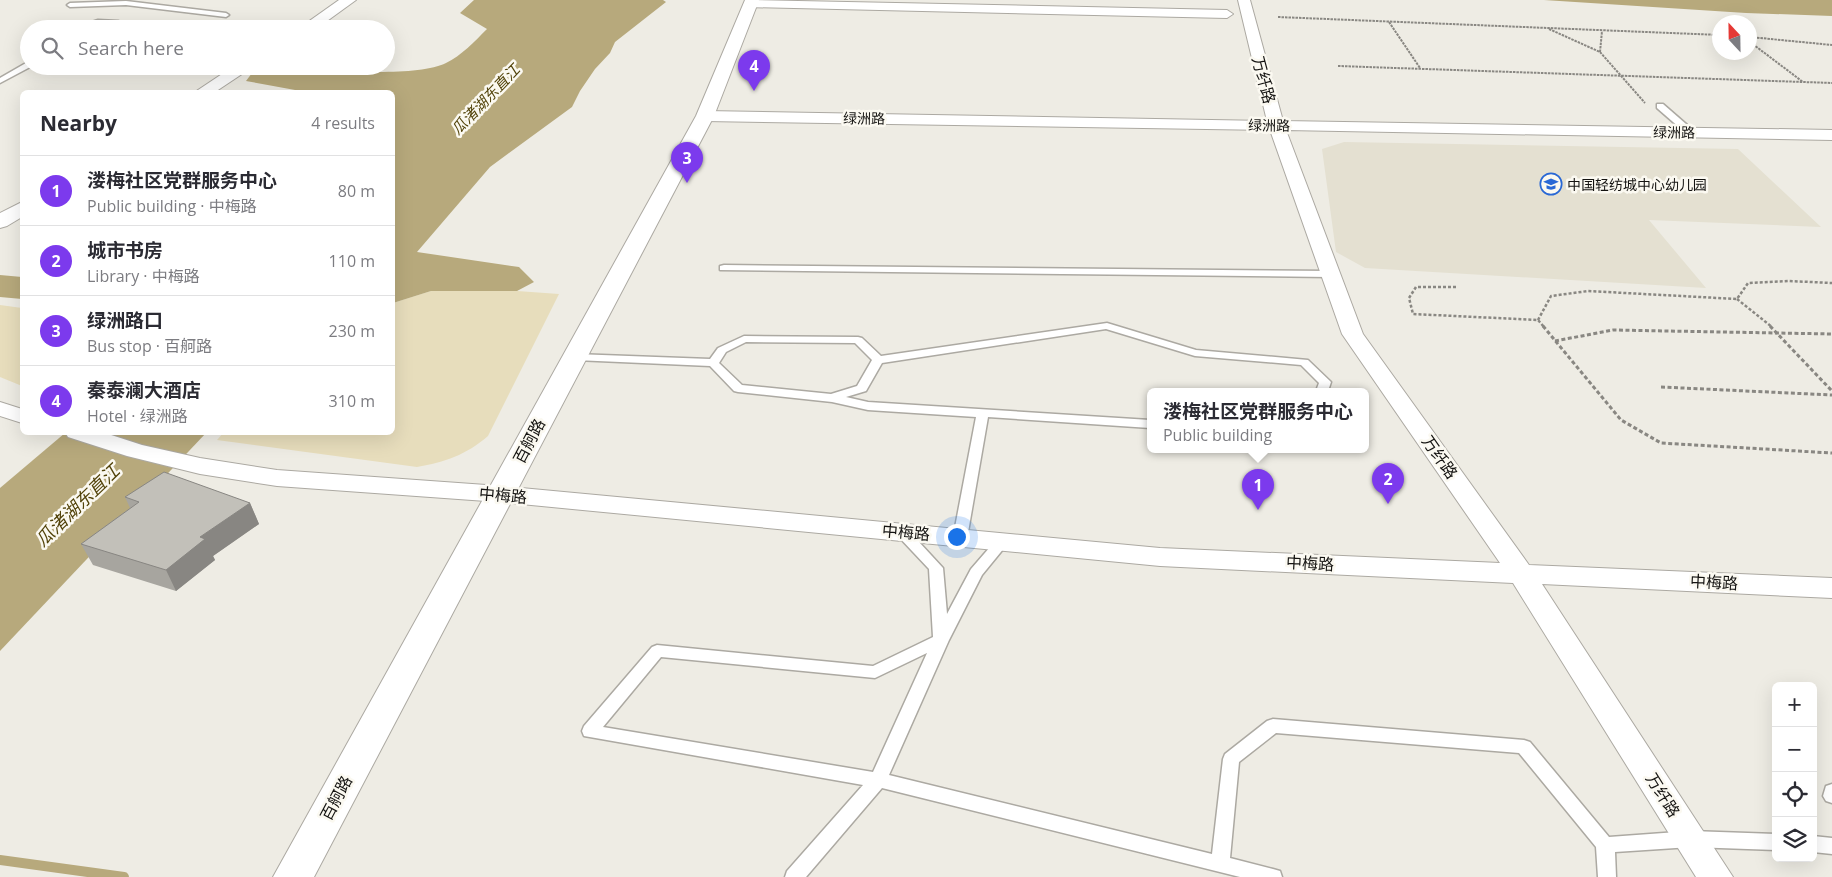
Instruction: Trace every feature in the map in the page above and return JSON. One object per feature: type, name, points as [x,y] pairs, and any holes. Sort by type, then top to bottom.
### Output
[{"type":"street","points":[[319,20],[349,0]]},
{"type":"street","points":[[751,2],[1236,7]]},
{"type":"street","name":"百舸路","points":[[293,877],[705,116],[751,2]]},
{"type":"street","name":"万纤路","points":[[1236,7],[1276,125],[1352,334],[1521,572],[1715,877]]},
{"type":"street","points":[[207,90],[231,75]]},
{"type":"street","name":"绿洲路","points":[[705,116],[1832,135]]},
{"type":"street","points":[[0,222],[20,209]]},
{"type":"street","points":[[0,409],[20,415]]},
{"type":"street","name":"中梅路","points":[[85,435],[136,451],[200,466],[277,478],[500,494],[1160,557],[1521,572],[1832,588]]},
{"type":"lane","points":[[68,3],[126,3],[226,15]]},
{"type":"lane","points":[[68,3],[91,17],[104,20]]},
{"type":"lane","points":[[86,20],[91,17]]},
{"type":"lane","points":[[0,82],[20,70]]},
{"type":"lane","points":[[1660,106],[1691,132]]},
{"type":"lane","points":[[724,268],[1330,274]]},
{"type":"lane","points":[[878,360],[1107,326],[1196,353],[1304,362],[1325,382],[1323,388]]},
{"type":"lane","points":[[714,363],[722,350],[744,339],[858,340],[878,360]]},
{"type":"lane","points":[[575,357],[714,363]]},
{"type":"lane","points":[[832,398],[862,388],[878,360]]},
{"type":"lane","points":[[714,363],[724,377],[738,388],[832,398],[868,406],[1147,424]]},
{"type":"lane","points":[[960,538],[983,414]]},
{"type":"lane","points":[[902,532],[936,568],[941,640]]},
{"type":"lane","points":[[794,877],[878,780],[941,640],[976,572],[1002,542]]},
{"type":"lane","points":[[941,640],[874,672],[657,651],[590,731],[878,780],[1273,877]]},
{"type":"lane","points":[[1220,864],[1231,759],[1273,726],[1524,747],[1605,846],[1607,877]]},
{"type":"lane","points":[[1832,791],[1832,796]]},
{"type":"lane","points":[[1605,846],[1691,839],[1772,842]]},
{"type":"lane","points":[[1817,844],[1832,846]]},
{"type":"path","points":[[1278,17],[1712,35]]},
{"type":"path","points":[[1389,22],[1420,69]]},
{"type":"path","points":[[1547,28],[1600,52],[1620,76],[1674,132]]},
{"type":"path","points":[[1600,52],[1602,31]]},
{"type":"path","points":[[1757,38],[1794,43],[1832,45]]},
{"type":"path","points":[[1757,47],[1804,82]]},
{"type":"path","points":[[1338,66],[1832,83]]},
{"type":"path","points":[[1737,299],[1748,283],[1789,281],[1832,282]]},
{"type":"path","points":[[1456,287],[1416,287],[1409,298],[1413,314],[1538,320],[1621,420],[1661,443],[1832,453]]},
{"type":"path","points":[[1538,320],[1551,296],[1588,291],[1737,299],[1778,332],[1832,393]]},
{"type":"path","points":[[1555,341],[1613,330],[1832,334]]},
{"type":"path","points":[[1661,387],[1832,393]]},
{"type":"shaded area","name":"中国轻纺城中心幼儿园","points":[[1344,142],[1738,149],[1821,227],[1649,220],[1706,288],[1365,268],[1336,252],[1322,149]]},
{"type":"shaded area","points":[[431,291],[517,291],[559,294],[488,436],[480,443],[455,457],[417,467],[217,440],[221,435],[395,435],[395,302]]},
{"type":"shaded area","points":[[0,305],[20,308],[20,385],[0,377]]},
{"type":"water","name":"瓜渚湖东直江","points":[[474,0],[663,0],[666,2],[615,42],[610,53],[595,69],[580,91],[572,107],[490,167],[417,252],[519,267],[534,282],[517,291],[431,291],[395,302],[395,90],[295,90],[246,81],[250,75],[395,75],[395,72],[431,68],[452,60],[487,29],[460,13]]},
{"type":"water","points":[[1544,0],[1832,0],[1832,16],[1746,13]]},
{"type":"water","name":"瓜渚湖东直江","points":[[63,435],[204,435],[0,651],[0,488]]},
{"type":"building","points":[[164,472],[250,503],[200,537],[205,539],[166,570],[81,544],[139,502],[125,497]]},
{"type":"waterway","points":[[0,286],[20,288]]},
{"type":"waterway","points":[[0,860],[124,877]]},
{"type":"place","name":"秦泰澜大酒店","points":[[754,91]]},
{"type":"place","name":"绿洲路口","points":[[687,183]]},
{"type":"place","name":"中国轻纺城中心幼儿园","points":[[1551,184]]},
{"type":"place","name":"城市书房","points":[[1388,504]]},
{"type":"place","name":"溇梅社区党群服务中心","points":[[1258,510]]}]
